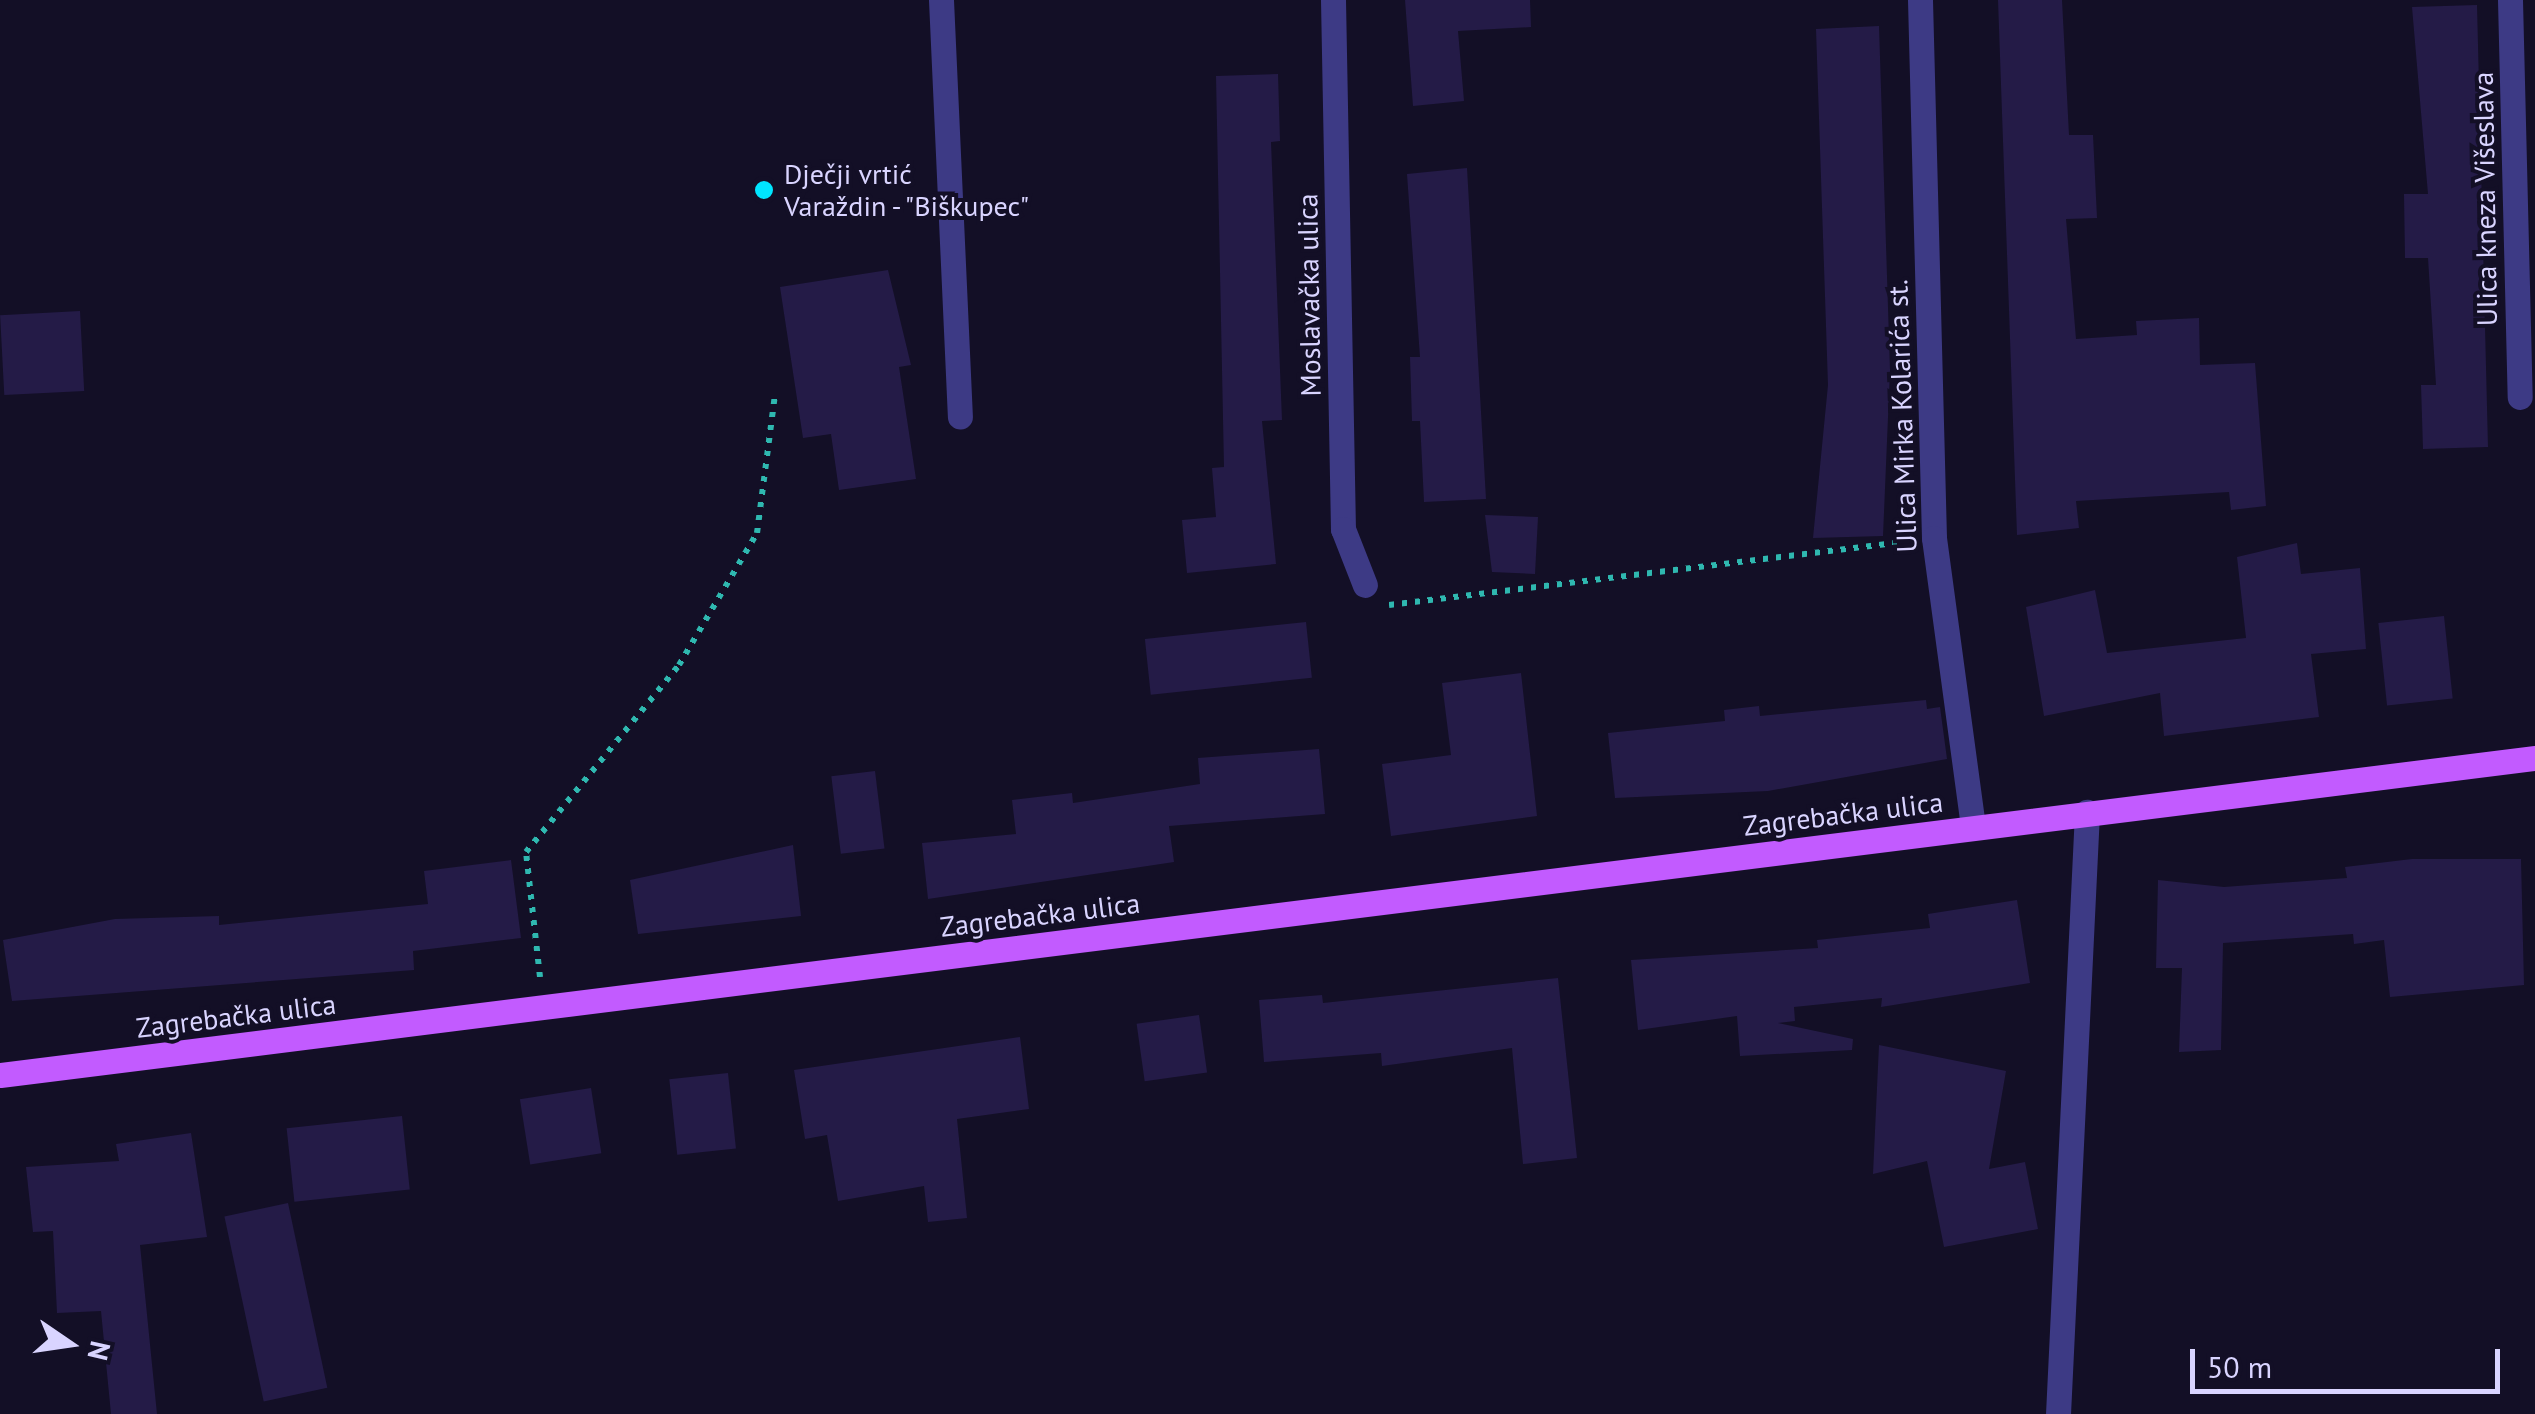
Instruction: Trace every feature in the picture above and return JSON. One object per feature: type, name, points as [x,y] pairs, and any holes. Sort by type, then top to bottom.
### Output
[{"type":"main road","name":"Zagrebačka ulica","points":[[0,1075],[2535,758]]},
{"type":"street","points":[[941,0],[960,417]]},
{"type":"street","name":"Moslavačka ulica","points":[[1333,0],[1343,529],[1365,585]]},
{"type":"street","name":"Ulica Mirka Kolarića st.","points":[[1920,0],[1934,538],[1973,828]]},
{"type":"street","name":"Ulica kneza Višeslava","points":[[2510,0],[2520,398]]},
{"type":"street","points":[[2058,1414],[2086,812]]},
{"type":"path","points":[[544,1008],[526,852],[679,665],[758,533],[775,394]]},
{"type":"path","points":[[1365,585],[1379,605],[1414,605],[1934,538]]},
{"type":"building","points":[[1405,0],[1530,0],[1531,27],[1458,31],[1464,101],[1413,106]]},
{"type":"building","points":[[1998,0],[2062,0],[2069,135],[2093,135],[2097,218],[2066,219],[2076,339],[2137,335],[2136,321],[2199,318],[2200,365],[2255,363],[2266,506],[2231,510],[2229,492],[2076,501],[2079,528],[2017,535]]},
{"type":"building","points":[[2477,5],[2488,447],[2423,449],[2421,385],[2436,385],[2428,258],[2405,258],[2404,194],[2428,194],[2412,7]]},
{"type":"building","points":[[1879,26],[1890,370],[1883,536],[1813,538],[1828,385],[1816,29]]},
{"type":"building","points":[[1278,74],[1280,141],[1271,142],[1282,420],[1262,421],[1276,564],[1187,573],[1182,520],[1216,517],[1212,468],[1224,467],[1216,76]]},
{"type":"building","points":[[1467,168],[1486,499],[1424,502],[1420,421],[1412,421],[1410,357],[1420,357],[1407,174]]},
{"type":"building","points":[[888,270],[911,365],[899,367],[916,479],[839,490],[831,434],[803,438],[780,287]]},
{"type":"building","points":[[80,311],[84,391],[4,395],[0,315]]},
{"type":"building","points":[[1485,515],[1538,517],[1535,574],[1492,572]]},
{"type":"building","points":[[2297,543],[2301,574],[2360,568],[2366,649],[2311,654],[2319,717],[2164,736],[2160,693],[2044,716],[2026,607],[2095,590],[2107,653],[2246,638],[2237,557]]},
{"type":"building","points":[[2444,616],[2453,699],[2387,705],[2378,623]]},
{"type":"building","points":[[1306,622],[1312,678],[1151,695],[1145,639]]},
{"type":"building","points":[[1521,673],[1537,816],[1391,836],[1382,764],[1451,755],[1442,683]]},
{"type":"building","points":[[1926,700],[1927,709],[1940,707],[1947,759],[1768,791],[1615,798],[1608,733],[1725,721],[1724,710],[1759,706],[1760,716]]},
{"type":"building","points":[[1319,749],[1325,814],[1169,826],[1174,862],[928,899],[922,843],[1016,834],[1012,800],[1072,793],[1073,803],[1200,784],[1198,758]]},
{"type":"building","points":[[875,771],[885,848],[841,854],[831,776]]},
{"type":"building","points":[[793,845],[801,916],[638,934],[630,880]]},
{"type":"building","points":[[2412,859],[2521,859],[2524,985],[2390,997],[2384,940],[2354,944],[2353,934],[2223,943],[2221,1050],[2179,1052],[2182,968],[2156,968],[2158,880],[2224,887],[2347,878],[2345,867]]},
{"type":"building","points":[[511,860],[521,938],[413,951],[414,970],[12,1001],[3,940],[115,919],[219,916],[219,925],[428,904],[424,871]]},
{"type":"building","points":[[2017,900],[2030,983],[1881,1007],[1882,998],[1794,1007],[1795,1021],[1778,1023],[1853,1039],[1852,1050],[1740,1056],[1737,1016],[1638,1030],[1631,960],[1818,948],[1817,940],[1930,928],[1928,914]]},
{"type":"building","points":[[1558,978],[1577,1158],[1523,1164],[1512,1048],[1382,1066],[1381,1053],[1264,1062],[1259,1000],[1322,995],[1323,1003]]},
{"type":"building","points":[[1199,1015],[1207,1072],[1145,1081],[1137,1024]]},
{"type":"building","points":[[1020,1037],[1029,1109],[957,1119],[967,1218],[928,1222],[924,1186],[838,1201],[827,1135],[805,1139],[794,1070]]},
{"type":"building","points":[[1879,1045],[2006,1071],[1989,1169],[2025,1162],[2038,1229],[1944,1247],[1927,1161],[1873,1174]]},
{"type":"building","points":[[728,1073],[736,1149],[677,1155],[669,1079]]},
{"type":"building","points":[[591,1088],[601,1153],[530,1164],[520,1099]]},
{"type":"building","points":[[402,1116],[410,1190],[294,1202],[287,1128]]},
{"type":"building","points":[[191,1133],[207,1237],[140,1245],[157,1414],[111,1414],[101,1311],[57,1313],[53,1231],[33,1232],[26,1167],[119,1161],[116,1144]]},
{"type":"building","points":[[288,1203],[327,1388],[264,1401],[224,1217]]},
{"type":"place","name":"Dječji vrtić Varaždin - \"Biškupec\"","points":[[764,190]]}]
